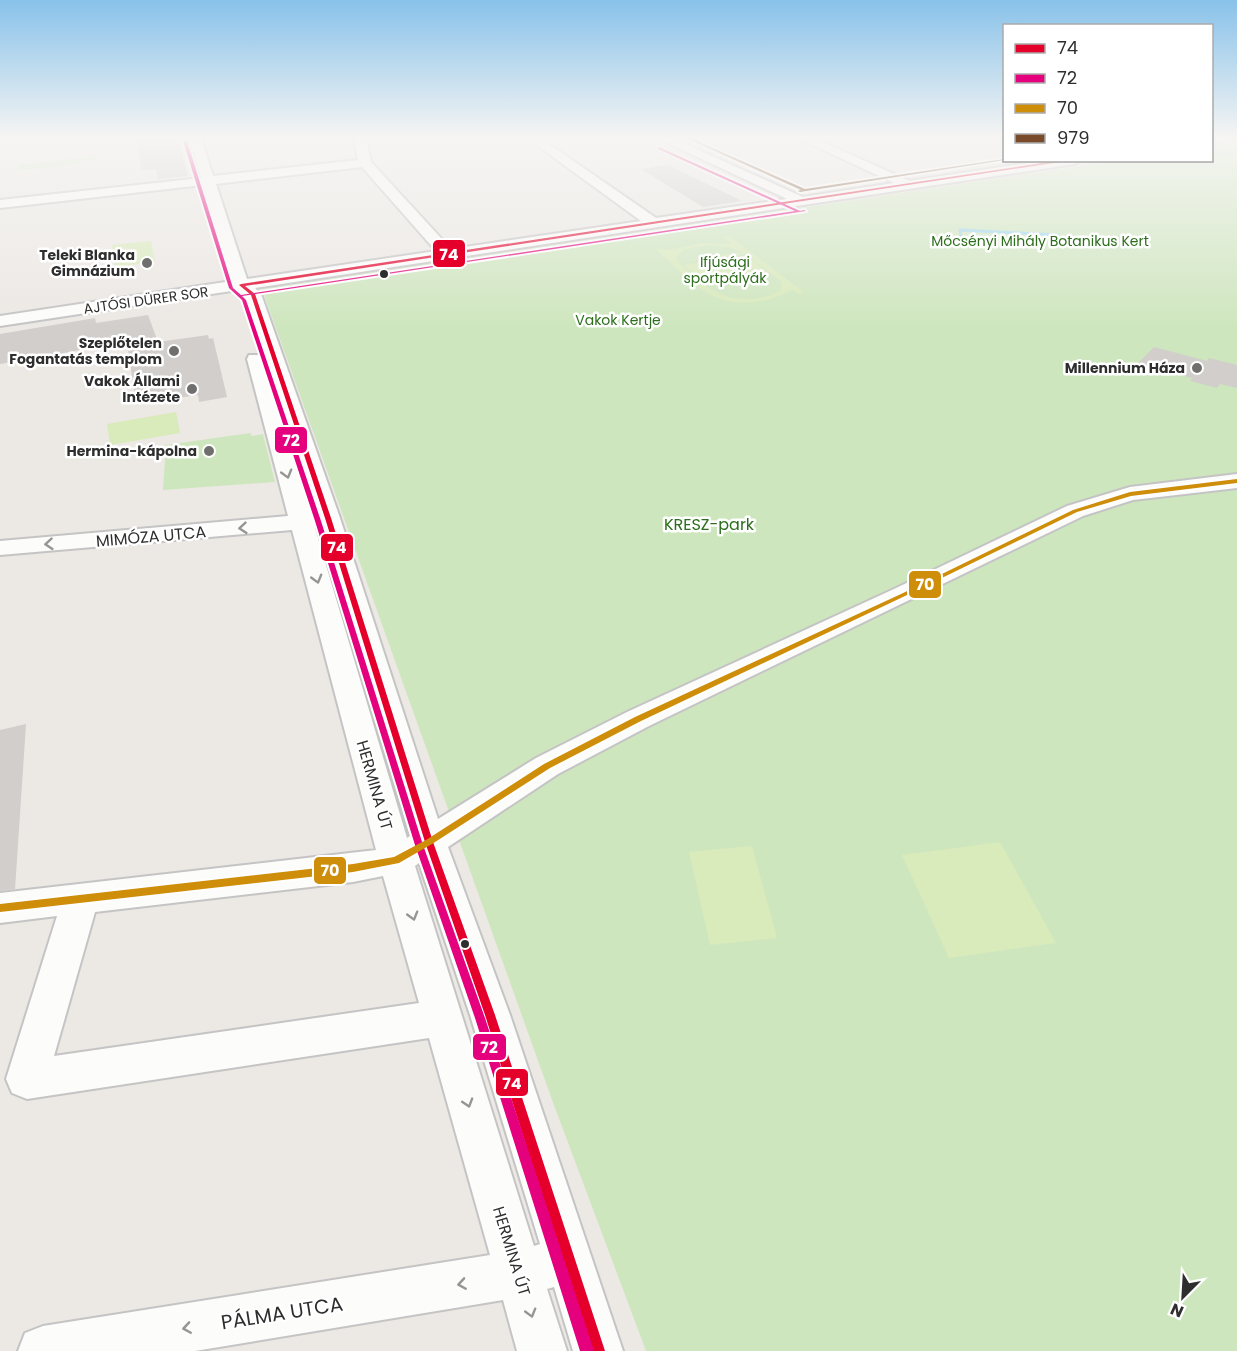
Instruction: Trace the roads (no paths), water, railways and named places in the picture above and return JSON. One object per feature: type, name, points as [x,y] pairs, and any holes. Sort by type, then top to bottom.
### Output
[{"type":"street","points":[[0,204],[25,201]]},
{"type":"street","name":"HERMINA ÚT","points":[[213,201],[241,285],[253,294],[314,521],[412,851],[442,1018],[542,1351]]},
{"type":"street","points":[[399,201],[446,253]]},
{"type":"street","points":[[622,201],[653,223]]},
{"type":"street","name":"AJTÓSI DÜRER SOR","points":[[0,321],[802,201]]},
{"type":"street","points":[[0,908],[81,897],[353,868],[412,851],[547,766],[638,718],[903,595],[1075,511],[1130,494],[1237,481]]},
{"type":"street","name":"MIMÓZA UTCA","points":[[0,548],[314,521]]},
{"type":"street","name":"HERMINA ÚT","points":[[412,851],[486,1004],[598,1351]]},
{"type":"street","points":[[81,897],[27,1079],[442,1018]]},
{"type":"street","name":"PÁLMA UTCA","points":[[44,1351],[520,1274],[568,1259]]},
{"type":"waterway","points":[[961,237],[960,230],[1058,235]]},
{"type":"place","name":"Teleki Blanka Gimnázium","points":[[147,263]]},
{"type":"place","name":"Szeplőtelen Fogantatás templom","points":[[174,351]]},
{"type":"place","name":"Millennium Háza","points":[[1197,368]]},
{"type":"place","name":"Vakok Állami Intézete","points":[[192,389]]},
{"type":"place","name":"Hermina-kápolna","points":[[209,451]]},
{"type":"park label","name":"Mőcsényi Mihály Botanikus Kert","points":[[1040,241]]},
{"type":"park label","name":"Ifjúsági sportpályák","points":[[725,270]]},
{"type":"park label","name":"Vakok Kertje","points":[[618,320]]},
{"type":"park label","name":"KRESZ-park","points":[[709,524]]}]
